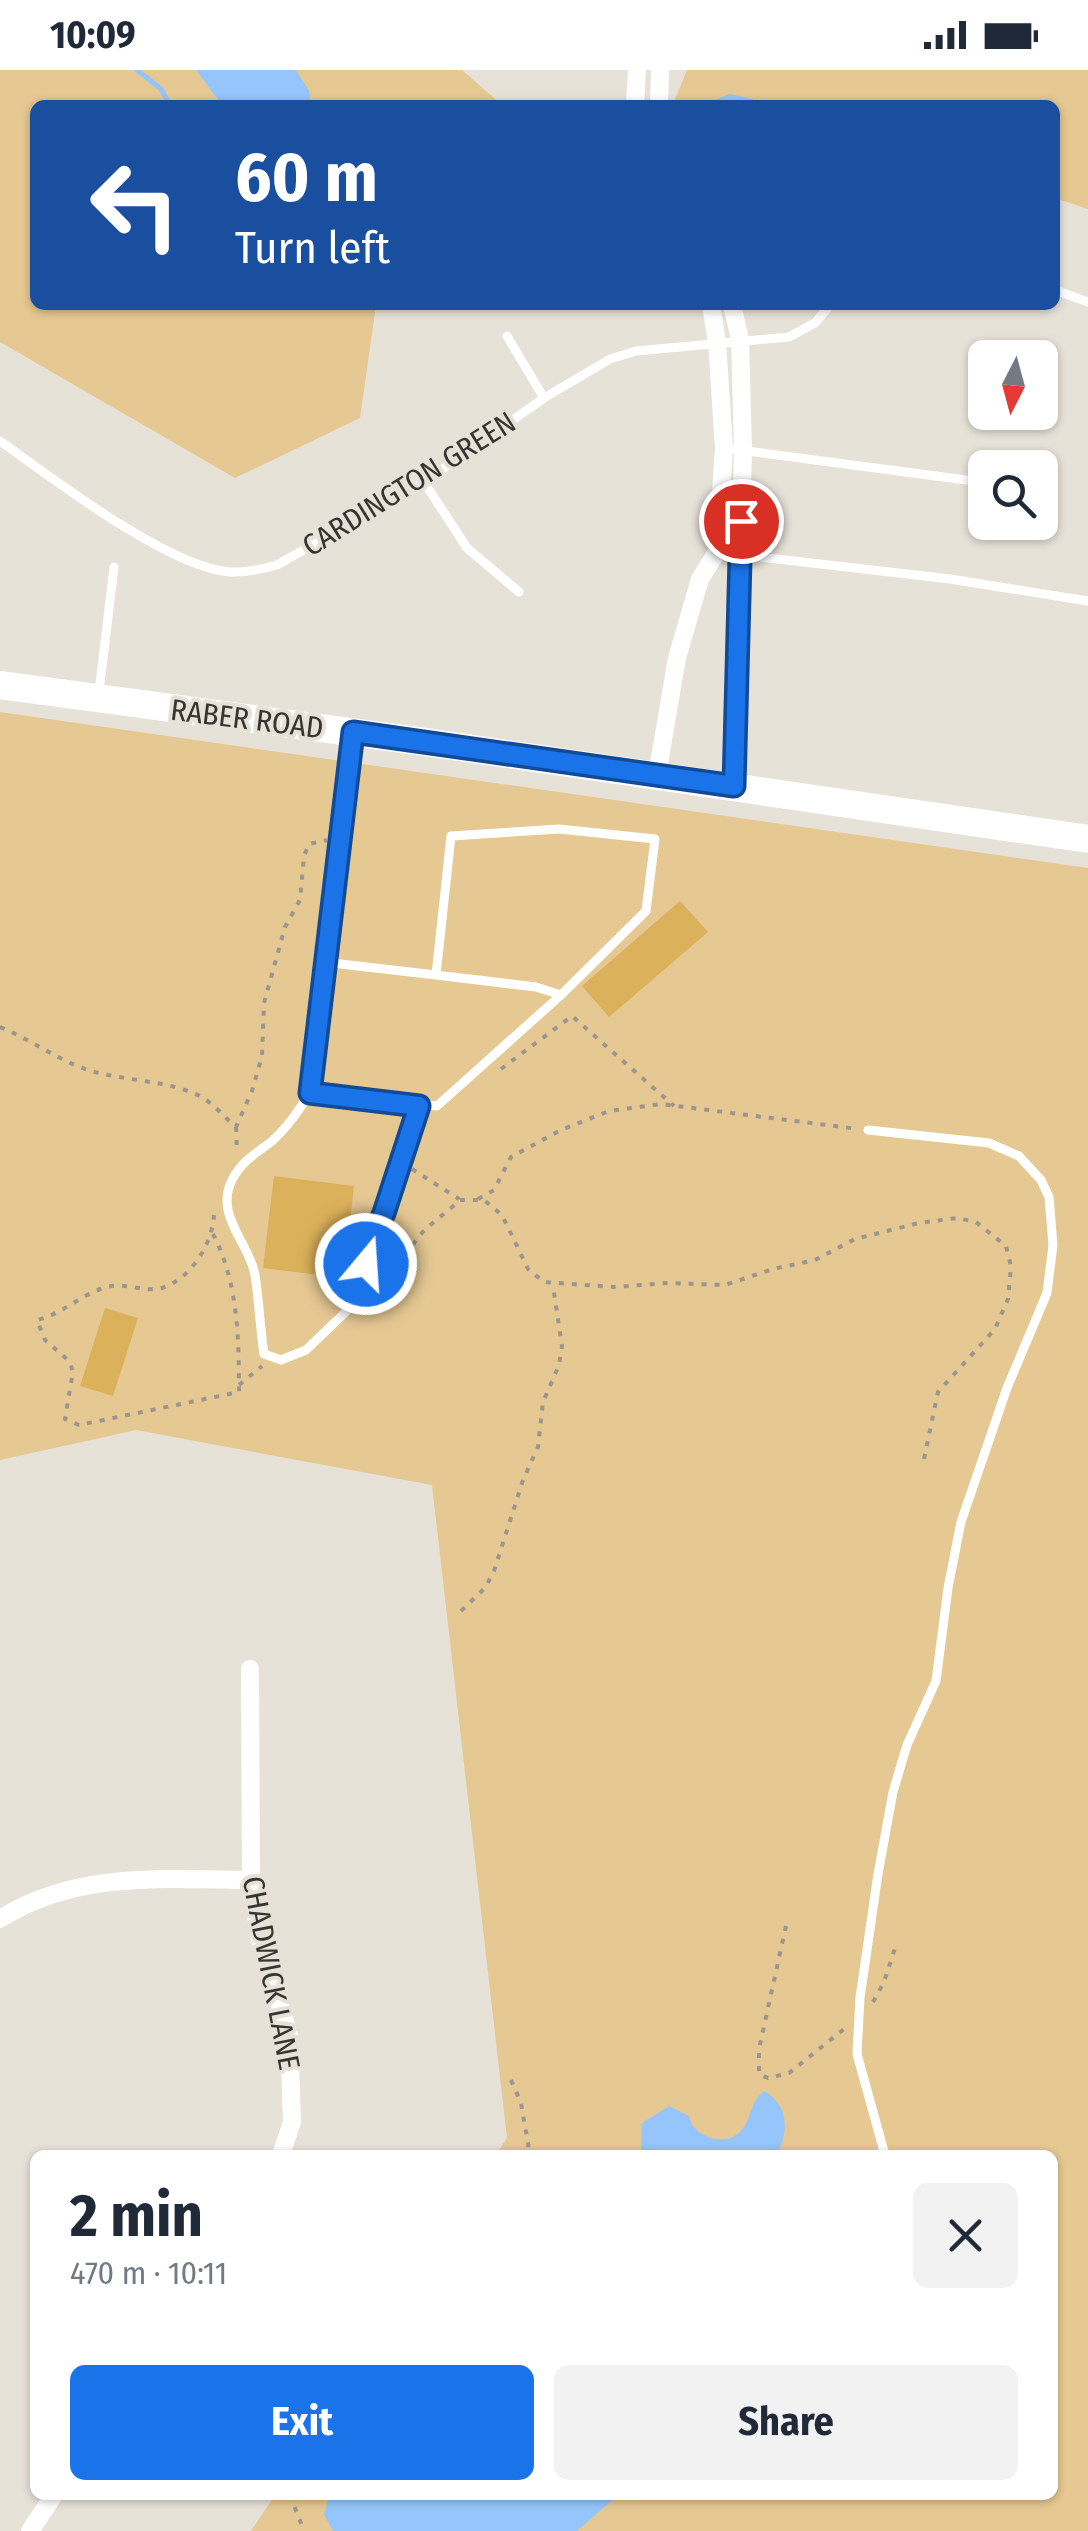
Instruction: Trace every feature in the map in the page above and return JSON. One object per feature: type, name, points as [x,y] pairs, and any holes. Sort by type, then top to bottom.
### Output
[{"type":"street","points":[[634,100],[637,70]]},
{"type":"street","points":[[659,100],[660,70]]},
{"type":"street","points":[[711,310],[733,449],[740,556],[734,786]]},
{"type":"street","points":[[657,775],[678,658],[700,578],[717,552],[733,449],[740,339],[733,310]]},
{"type":"street","name":"RABER ROAD","points":[[0,685],[1088,839]]},
{"type":"street","name":"CHADWICK LANE","points":[[250,1669],[251,1880],[259,1936],[289,2035],[292,2122],[283,2150]]},
{"type":"street","points":[[0,1919],[43,1897],[132,1878],[251,1880]]},
{"type":"street","points":[[30,2531],[51,2500]]},
{"type":"lane","points":[[1060,292],[1088,302]]},
{"type":"lane","name":"CARDINGTON GREEN","points":[[0,441],[89,503],[191,562],[231,572],[277,565],[424,482],[544,398],[610,360],[636,351],[790,336],[816,323],[826,310]]},
{"type":"lane","points":[[507,336],[544,398]]},
{"type":"lane","points":[[733,449],[966,480]]},
{"type":"lane","points":[[424,482],[467,548],[519,592]]},
{"type":"lane","points":[[717,552],[1088,601]]},
{"type":"lane","points":[[98,700],[114,567]]},
{"type":"lane","points":[[353,732],[310,1093],[272,1141],[249,1155],[226,1196],[235,1236],[254,1272],[264,1354],[281,1360],[306,1350],[355,1303],[371,1242],[419,1106]]},
{"type":"lane","points":[[310,1093],[437,1106],[562,995],[646,911],[654,839],[559,829],[451,836],[436,975]]},
{"type":"lane","points":[[324,962],[536,987],[562,995]]},
{"type":"lane","points":[[868,1130],[988,1143],[1019,1156],[1041,1180],[1049,1197],[1053,1245],[1047,1293],[971,1488],[953,1554],[936,1681],[907,1745],[878,1874],[858,2016],[857,2054],[884,2150]]},
{"type":"path","points":[[236,1161],[236,1127],[262,1056],[264,1003],[285,928],[300,900],[304,856],[309,844],[324,840],[340,844]]},
{"type":"path","points":[[498,1070],[572,1016],[674,1106]]},
{"type":"path","points":[[0,1027],[100,1074],[183,1089],[203,1098],[236,1127]]},
{"type":"path","points":[[372,1289],[386,1301],[397,1295],[405,1283],[412,1246],[460,1200],[479,1198],[494,1190],[511,1156],[609,1111],[661,1104],[868,1130]]},
{"type":"path","points":[[400,1160],[460,1200],[484,1200],[502,1215],[528,1269],[552,1284],[725,1285],[815,1260],[855,1239],[919,1223],[957,1218],[976,1222],[1006,1246],[1010,1266],[1008,1299],[995,1328],[938,1392],[923,1464]]},
{"type":"path","points":[[213,1234],[226,1258],[235,1305],[239,1392],[80,1425],[65,1419],[73,1371],[70,1361],[45,1340],[36,1320],[54,1316],[107,1287],[123,1284],[162,1288],[186,1272],[208,1247],[216,1200]]},
{"type":"path","points":[[377,1265],[388,1259],[410,1259]]},
{"type":"path","points":[[461,1611],[485,1588],[494,1571],[523,1480],[538,1447],[542,1402],[559,1365],[562,1346],[552,1284]]},
{"type":"path","points":[[239,1385],[273,1358]]},
{"type":"path","points":[[786,1926],[759,2048],[759,2074],[768,2078],[788,2073],[877,1996],[897,1942]]},
{"type":"path","points":[[511,2080],[521,2102],[529,2150]]},
{"type":"path","points":[[292,2500],[304,2531]]},
{"type":"shaded area","points":[[0,70],[462,70],[496,100],[30,100],[30,310],[375,310],[360,418],[235,478],[0,342]]},
{"type":"shaded area","points":[[687,70],[1088,70],[1088,209],[1060,200],[1060,100],[675,100]]},
{"type":"shaded area","points":[[0,712],[1088,868],[1088,2531],[251,2531],[272,2500],[1058,2500],[1058,2150],[499,2150],[507,2138],[432,1485],[136,1430],[0,1460]]},
{"type":"water","points":[[196,70],[296,70],[310,100],[218,100]]},
{"type":"water","points":[[730,94],[754,100],[714,100]]},
{"type":"water","points":[[764,2091],[782,2111],[785,2128],[779,2150],[641,2149],[642,2123],[669,2106],[689,2116],[702,2134],[726,2139],[744,2127]]},
{"type":"water","points":[[328,2500],[612,2500],[577,2531],[333,2531],[324,2514]]},
{"type":"building","points":[[680,901],[708,932],[609,1017],[582,986]]},
{"type":"building","points":[[274,1176],[354,1186],[344,1278],[263,1268]]},
{"type":"building","points":[[105,1308],[138,1318],[113,1396],[80,1386]]},
{"type":"waterway","points":[[137,70],[161,89],[167,100]]},
{"type":"route","points":[[366,1264],[419,1106],[310,1093],[353,732],[734,786],[741,521]]}]
